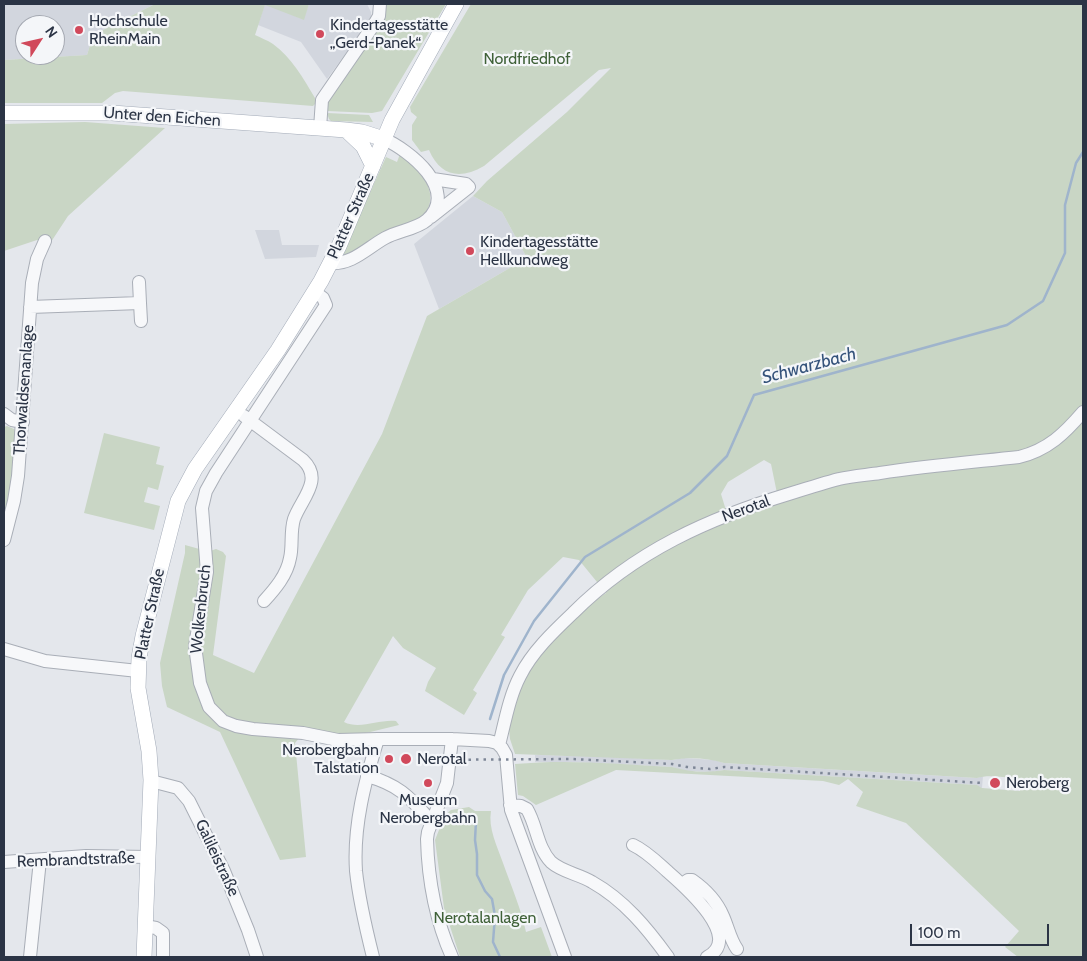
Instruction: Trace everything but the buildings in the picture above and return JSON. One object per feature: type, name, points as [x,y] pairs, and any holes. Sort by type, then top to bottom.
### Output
[{"type":"main road","name":"Platter Straße","points":[[144,957],[151,781],[150,759],[139,696],[138,671],[142,636],[178,500],[190,476],[278,350],[315,292],[330,263],[384,139],[456,4]]},
{"type":"main road","name":"Unter den Eichen","points":[[4,113],[112,113],[346,130],[362,132],[384,139]]},
{"type":"main road","points":[[346,130],[363,146],[373,166]]},
{"type":"street","points":[[320,128],[322,100],[375,23],[379,16],[380,4]]},
{"type":"street","points":[[330,263],[348,262],[384,238],[422,224],[433,212],[437,198],[433,179],[426,170],[396,144],[384,139]]},
{"type":"street","points":[[428,218],[448,205],[469,187],[466,184],[433,179]]},
{"type":"street","name":"Thorwaldsenanlage","points":[[4,535],[16,488],[23,422],[34,268],[45,241]]},
{"type":"street","points":[[139,282],[141,320]]},
{"type":"street","points":[[251,421],[326,305],[324,298],[315,292]]},
{"type":"street","points":[[30,307],[140,303]]},
{"type":"street","points":[[236,410],[302,460],[310,469],[311,475],[310,487],[294,520],[288,565],[281,580],[264,602]]},
{"type":"street","name":"Nerotal","points":[[499,745],[513,692],[535,654],[594,593],[616,575],[661,545],[713,521],[765,501],[839,479],[918,467],[1019,457],[1032,454],[1056,440],[1083,412]]},
{"type":"street","points":[[4,414],[12,420],[23,422]]},
{"type":"street","name":"Wolkenbruch","points":[[251,421],[216,473],[203,500],[202,518],[207,572],[195,646],[200,683],[209,707],[219,718],[229,724],[253,729],[303,733],[345,741],[378,739],[452,740]]},
{"type":"street","points":[[4,649],[34,659],[138,671]]},
{"type":"street","points":[[373,957],[361,906],[356,870],[356,850],[361,802],[378,739]]},
{"type":"street","points":[[452,957],[442,931],[434,901],[428,849],[428,832],[446,783],[452,740],[489,741],[499,745],[504,752],[510,805],[565,957]]},
{"type":"street","points":[[367,776],[383,780],[402,790],[432,822]]},
{"type":"street","name":"Galileistraße","points":[[151,781],[178,788],[189,801],[224,871],[246,923],[257,957]]},
{"type":"street","points":[[510,805],[521,806],[528,811],[542,849],[550,860],[559,868],[592,881],[612,896],[645,927],[668,957]]},
{"type":"street","points":[[634,845],[682,884],[707,910],[715,924],[718,939],[718,947],[708,957]]},
{"type":"street","name":"Rembrandtstraße","points":[[4,862],[86,856],[148,858]]},
{"type":"street","points":[[30,957],[40,860]]},
{"type":"street","points":[[682,884],[692,880],[715,902],[737,949]]},
{"type":"street","points":[[145,926],[156,928],[163,933],[163,957]]},
{"type":"shaded area","name":"Hochschule RheinMain","points":[[4,4],[155,4],[93,35],[87,55],[65,56],[65,15],[15,15],[15,59],[4,60]]},
{"type":"shaded area","name":"Kindertagesstätte „Gerd-Panek“","points":[[265,4],[303,19],[309,4],[367,4],[371,12],[371,19],[327,79],[301,42],[258,25]]},
{"type":"shaded area","name":"Kindertagesstätte Hellkundweg","points":[[473,196],[502,212],[527,258],[439,309],[414,244]]},
{"type":"shaded area","points":[[255,230],[279,230],[282,245],[319,245],[316,257],[265,259]]},
{"type":"shaded area","points":[[535,755],[672,760],[684,758],[714,760],[724,763],[977,778],[983,776],[982,788],[976,785],[724,770],[713,772],[683,771],[672,767],[535,762]]},
{"type":"green space","points":[[155,4],[309,4],[304,20],[265,5],[255,35],[273,44],[286,56],[311,91],[315,98],[315,104],[313,106],[123,91],[115,93],[102,103],[4,103],[4,60],[15,59],[15,65],[65,65],[65,56],[87,55],[93,35]]},
{"type":"green space","points":[[386,4],[446,4],[382,111],[372,113],[327,111],[328,102],[385,18]]},
{"type":"green space","name":"Nordfriedhof","points":[[471,4],[1083,4],[1083,957],[1018,957],[1005,947],[1019,931],[906,823],[856,806],[863,792],[848,779],[839,785],[823,781],[616,770],[536,805],[523,796],[518,795],[515,764],[554,762],[613,763],[672,767],[698,772],[724,770],[977,785],[982,788],[1020,791],[1020,779],[987,776],[977,778],[724,763],[698,758],[672,760],[515,754],[509,729],[517,689],[533,661],[582,609],[606,593],[579,560],[563,557],[528,590],[501,635],[505,637],[473,690],[477,693],[464,715],[425,691],[436,668],[403,648],[393,636],[344,722],[363,725],[383,721],[396,721],[399,725],[362,734],[348,735],[230,721],[209,701],[198,655],[210,551],[216,549],[223,552],[226,556],[213,655],[254,673],[382,434],[427,316],[527,258],[502,212],[473,196],[487,181],[567,112],[611,68],[599,70],[484,166],[467,173],[459,174],[445,170],[434,159],[429,150],[421,152],[412,140],[412,125],[417,117],[411,112],[410,107]],"holes":[[[764,460],[771,464],[779,503],[729,520],[721,494],[728,482]]]},
{"type":"green space","points":[[327,113],[369,115],[373,122],[331,121]]},
{"type":"green space","points":[[85,122],[165,128],[68,216],[49,245],[37,240],[4,251],[4,124]]},
{"type":"green space","points":[[400,154],[426,181],[430,198],[429,207],[424,216],[355,254],[343,256],[343,252],[386,157],[397,162]]},
{"type":"green space","points":[[7,426],[14,429],[17,436],[9,499],[4,517],[4,427]]},
{"type":"green space","points":[[104,433],[160,447],[156,464],[164,466],[158,490],[148,487],[144,502],[160,506],[154,530],[84,513]]},
{"type":"green space","points":[[185,545],[203,550],[204,584],[191,645],[221,726],[236,732],[300,737],[295,743],[306,857],[280,860],[220,732],[167,707],[162,686],[160,663],[185,553]]},
{"type":"green space","name":"Nerotalanlagen","points":[[469,807],[475,811],[491,811],[490,817],[494,837],[519,906],[526,932],[541,927],[552,957],[460,957],[444,908],[435,840],[445,815],[451,810]]},
{"type":"waterway","name":"Schwarzbach","points":[[490,719],[504,675],[534,621],[585,557],[690,493],[727,456],[754,395],[1007,325],[1043,301],[1065,253],[1065,205],[1076,163],[1083,152]]},
{"type":"waterway","name":"Schwarzbach","points":[[476,821],[477,875],[485,891],[492,899],[495,916],[493,942],[500,957]]},
{"type":"railway","points":[[416,760],[572,759],[672,764],[710,769],[724,767],[982,783]]},
{"type":"place","name":"Hochschule RheinMain","points":[[79,30]]},
{"type":"place","name":"Kindertagesstätte „Gerd-Panek“","points":[[320,34]]},
{"type":"place","name":"Kindertagesstätte Hellkundweg","points":[[470,251]]},
{"type":"place","name":"Nerobergbahn Talstation","points":[[389,759]]},
{"type":"place","name":"Nerotal","points":[[406,759]]},
{"type":"place","name":"Museum Nerobergbahn","points":[[428,783]]},
{"type":"place","name":"Neroberg","points":[[995,783]]}]
